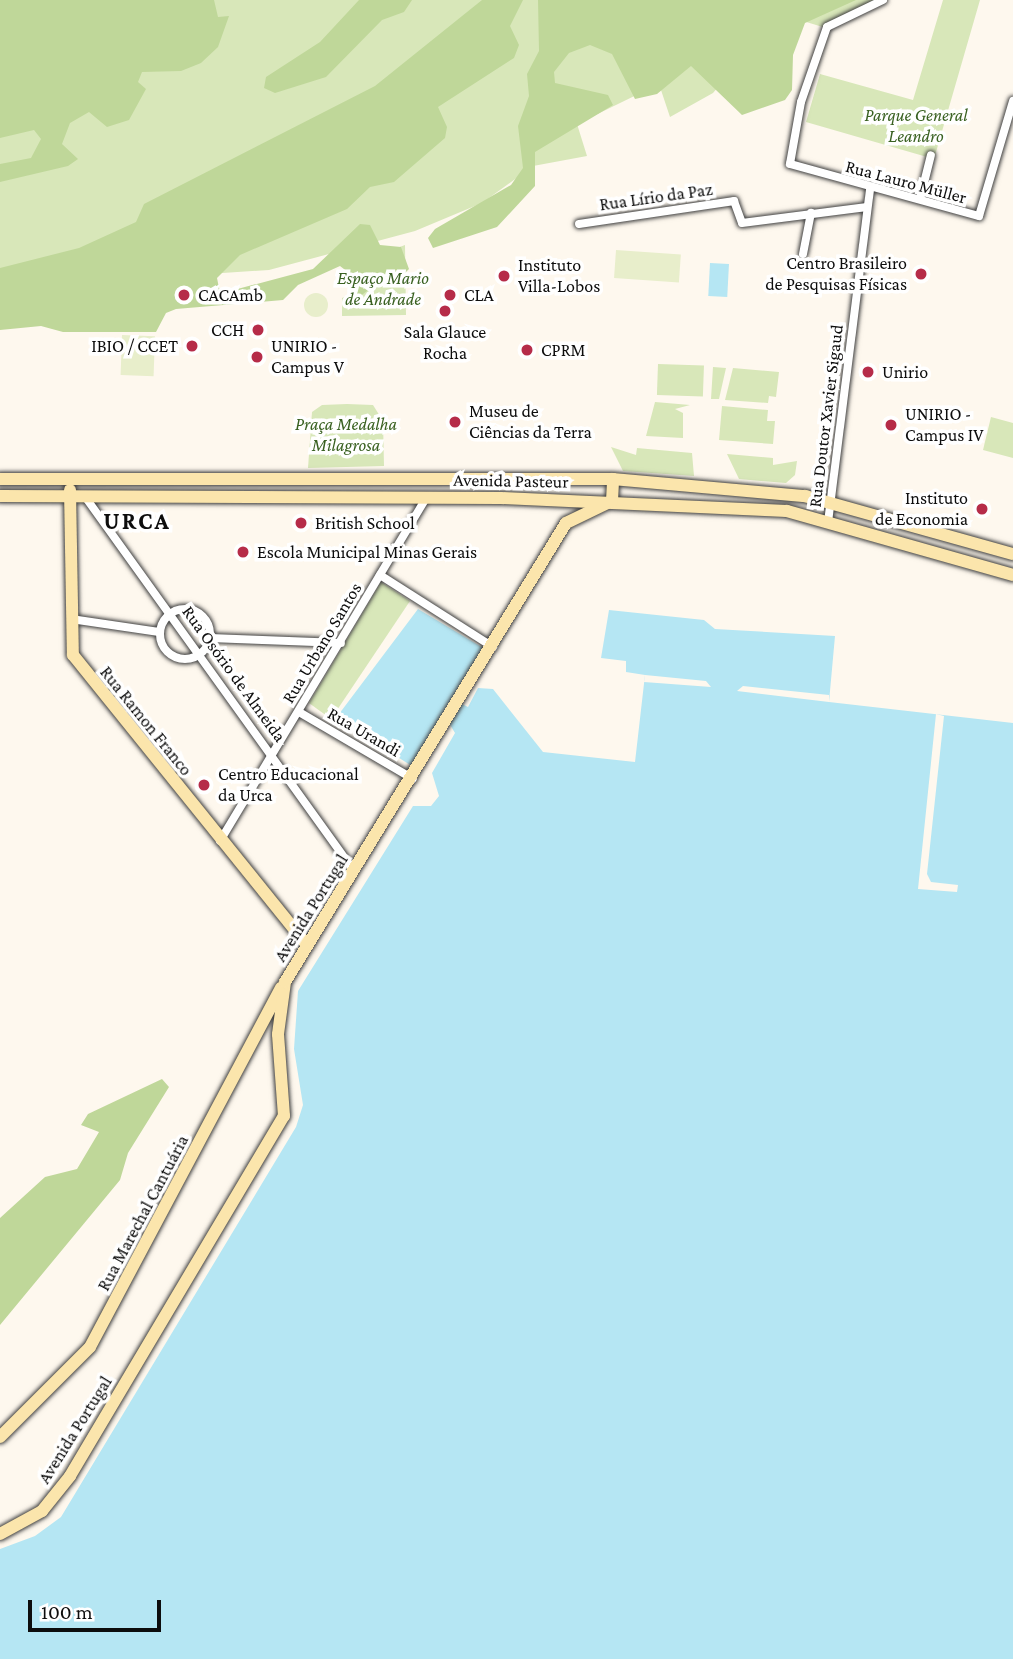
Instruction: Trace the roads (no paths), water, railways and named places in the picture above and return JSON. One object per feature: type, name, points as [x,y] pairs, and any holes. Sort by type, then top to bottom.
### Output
[{"type":"street","name":"Rua Lauro Müller","points":[[883,0],[827,27],[802,102],[790,164],[979,216],[1013,101]]},
{"type":"street","points":[[920,200],[930,155]]},
{"type":"street","name":"Rua Doutor Xavier Sigaud","points":[[828,522],[833,503],[870,188]]},
{"type":"street","name":"Rua Lírio da Paz","points":[[579,224],[737,202],[742,223],[810,213]]},
{"type":"street","points":[[803,254],[810,213],[867,207]]},
{"type":"street","points":[[573,499],[575,477]]},
{"type":"street","points":[[186,478],[186,497]]},
{"type":"street","name":"Avenida Pasteur","points":[[0,479],[613,479],[833,503],[1013,554]]},
{"type":"street","name":"Rua Ramon Franco","points":[[71,479],[68,619],[79,666],[306,944]]},
{"type":"street","points":[[612,501],[613,479]]},
{"type":"street","name":"Avenida Pasteur","points":[[0,496],[573,499],[787,511],[1013,575]]},
{"type":"street","name":"Rua Urbano Santos","points":[[220,841],[427,497]]},
{"type":"street","name":"Rua Osório de Almeida","points":[[86,498],[274,754],[354,871]]},
{"type":"street","name":"Avenida Portugal","points":[[0,1534],[43,1511],[70,1476],[284,1116],[278,1034],[285,982],[306,944],[415,777],[566,523],[612,501]]},
{"type":"street","points":[[380,575],[491,650]]},
{"type":"street","points":[[195,611],[207,622],[210,638],[200,654],[172,656],[159,632],[170,613],[195,611]]},
{"type":"street","points":[[68,619],[159,632]]},
{"type":"street","points":[[210,638],[341,643]]},
{"type":"street","name":"Rua Urandi","points":[[299,712],[415,777]]},
{"type":"street","name":"Rua Marechal Cantuária","points":[[0,1437],[90,1347],[260,1024],[285,982]]},
{"type":"street","points":[[260,1024],[278,1034]]},
{"type":"water","points":[[710,263],[729,264],[727,297],[708,296]]},
{"type":"water","points":[[418,609],[485,649],[458,702],[468,707],[478,688],[493,689],[543,752],[635,762],[645,675],[626,672],[626,661],[601,658],[609,610],[704,620],[715,629],[835,636],[829,702],[1013,723],[1013,1659],[0,1659],[0,1549],[35,1536],[61,1517],[296,1127],[303,1105],[294,1049],[298,991],[413,806],[431,806],[439,796],[432,773],[455,733],[449,723],[415,768],[336,718]]},
{"type":"place","name":"Centro Brasileiro de Pesquisas Físicas","points":[[921,274]]},
{"type":"place","name":"Instituto Villa-Lobos","points":[[504,276]]},
{"type":"place","name":"CACAmb","points":[[184,295]]},
{"type":"place","name":"CLA","points":[[450,295]]},
{"type":"place","name":"Sala Glauce Rocha","points":[[445,311]]},
{"type":"place","name":"CCH","points":[[258,330]]},
{"type":"place","name":"IBIO / CCET","points":[[192,346]]},
{"type":"place","name":"CPRM","points":[[527,350]]},
{"type":"place","name":"UNIRIO - Campus V","points":[[257,357]]},
{"type":"place","name":"Unirio","points":[[868,372]]},
{"type":"place","name":"Museu de Ciências da Terra","points":[[455,422]]},
{"type":"place","name":"UNIRIO - Campus IV","points":[[891,425]]},
{"type":"place","name":"Instituto de Economia","points":[[982,509]]},
{"type":"place","name":"British School","points":[[301,523]]},
{"type":"place","name":"Escola Municipal Minas Gerais","points":[[243,552]]},
{"type":"place","name":"Centro Educacional da Urca","points":[[204,785]]},
{"type":"district","name":"URCA","points":[[137,521]]},
{"type":"park label","name":"Parque General Leandro","points":[[916,126]]},
{"type":"park label","name":"Espaço Mario de Andrade","points":[[383,289]]},
{"type":"park label","name":"Praça Medalha Milagrosa","points":[[346,436]]}]
